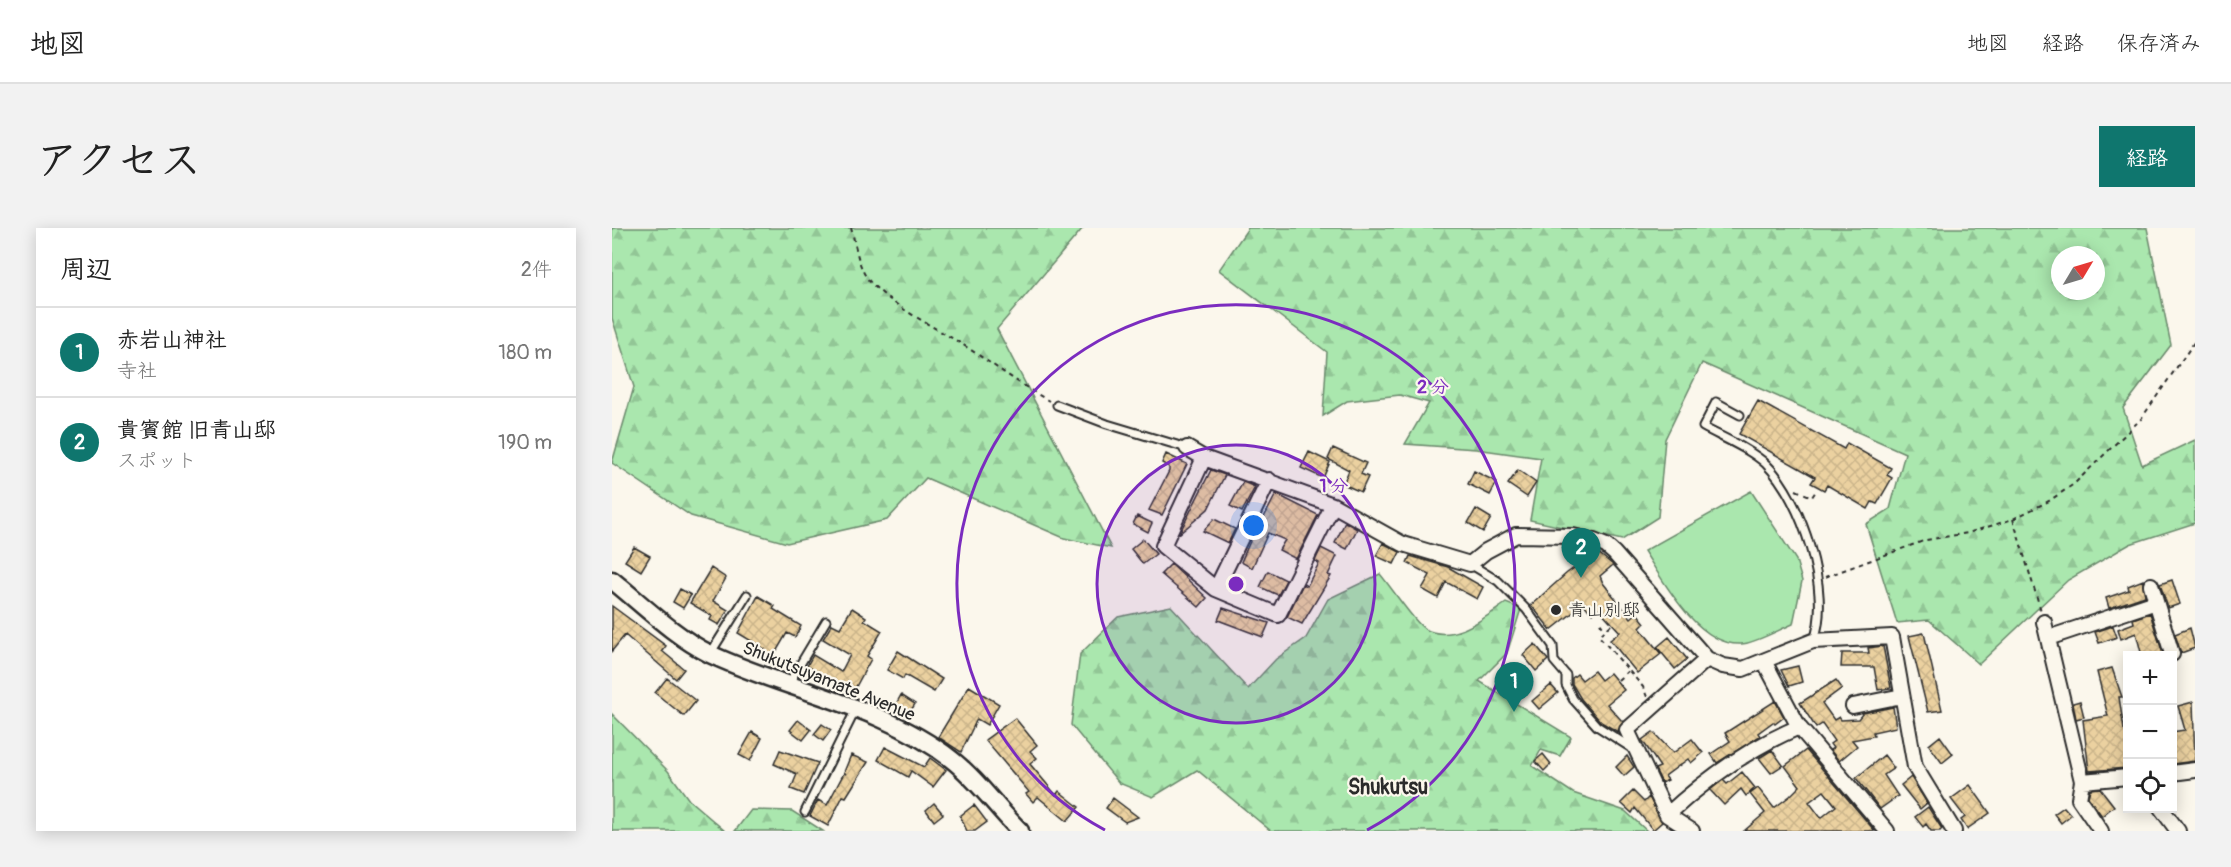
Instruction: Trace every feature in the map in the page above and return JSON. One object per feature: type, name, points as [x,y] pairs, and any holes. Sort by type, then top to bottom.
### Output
[{"type":"street","points":[[1186,448],[1204,458],[1333,505],[1403,544],[1470,564],[1486,551],[1516,535],[1574,536],[1594,541],[1614,553],[1707,658],[1723,666],[1743,669],[1813,641],[1892,637],[1915,767],[1954,831]]},
{"type":"street","points":[[1204,458],[1163,546],[1216,589],[1278,615],[1333,505]]},
{"type":"street","points":[[1216,589],[1269,480]]},
{"type":"street","name":"Shukutsuyamate Avenue","points":[[612,580],[685,639],[710,654],[856,709],[902,729],[951,758],[1020,831]]},
{"type":"street","points":[[2151,585],[2171,651]]},
{"type":"street","points":[[2048,638],[2156,602]]},
{"type":"street","points":[[2044,622],[2082,781],[2079,799],[2101,831]]},
{"type":"street","points":[[1692,831],[1667,815],[1627,730],[1707,658]]},
{"type":"street","points":[[1764,661],[1800,727],[1887,831]]},
{"type":"street","points":[[1853,706],[1902,696]]},
{"type":"street","points":[[1667,815],[1702,783],[1767,741],[1800,727]]},
{"type":"street","points":[[2177,772],[2195,770]]},
{"type":"street","points":[[2082,781],[2123,777]]},
{"type":"street","points":[[2165,813],[2178,831]]},
{"type":"lane","points":[[1740,415],[1716,402],[1703,427],[1765,463],[1782,485],[1803,526],[1816,580],[1819,612],[1813,641]]},
{"type":"lane","points":[[1057,405],[1107,424],[1186,448]]},
{"type":"lane","points":[[1470,564],[1498,581],[1526,609],[1553,646],[1554,661],[1566,675],[1566,685],[1581,708],[1598,726],[1637,751]]},
{"type":"lane","points":[[710,654],[747,595]]},
{"type":"lane","points":[[789,683],[826,621]]},
{"type":"lane","points":[[805,812],[856,709]]},
{"type":"path","points":[[851,228],[861,267],[870,283],[904,310],[967,348],[1012,380],[1057,405]]},
{"type":"path","points":[[1816,580],[1926,540],[1968,533],[2013,519],[2074,484],[2116,444],[2158,398],[2195,341]]},
{"type":"path","points":[[1782,485],[1812,497],[1816,491]]},
{"type":"path","points":[[2013,519],[2044,622]]},
{"type":"path","points":[[1600,623],[1605,630]]},
{"type":"path","points":[[1611,625],[1599,636],[1643,687],[1652,708]]},
{"type":"path","points":[[1618,680],[1629,670]]},
{"type":"green space","points":[[612,228],[1083,228],[997,329],[1111,548],[1064,538],[926,478],[887,520],[787,543],[691,516],[612,463],[634,387],[612,318]]},
{"type":"green space","points":[[1248,228],[2147,228],[2171,345],[2123,408],[2142,465],[2195,440],[2195,523],[2130,544],[2068,580],[1979,664],[1929,620],[1897,623],[1866,524],[1890,509],[1905,453],[1702,363],[1665,439],[1658,517],[1622,540],[1530,520],[1541,458],[1476,449],[1405,444],[1429,403],[1400,395],[1347,401],[1323,416],[1327,352],[1219,270]]},
{"type":"green space","points":[[1751,491],[1796,560],[1802,581],[1793,624],[1760,639],[1741,644],[1725,642],[1697,624],[1672,595],[1644,551]]},
{"type":"green space","points":[[1380,574],[1421,626],[1436,633],[1457,631],[1468,627],[1506,603],[1521,609],[1507,653],[1479,681],[1571,737],[1560,756],[1541,750],[1532,766],[1573,793],[1625,811],[1647,831],[1271,831],[1197,770],[1153,797],[1119,783],[1071,725],[1080,654],[1118,617],[1171,606],[1248,689],[1276,659],[1306,638],[1328,599]]},
{"type":"green space","points":[[612,714],[668,771],[689,800],[725,831],[612,831]]},
{"type":"green space","points":[[751,810],[792,811],[823,831],[735,831]]},
{"type":"building","points":[[1758,401],[1844,449],[1847,443],[1891,468],[1887,475],[1892,478],[1877,504],[1872,502],[1868,509],[1827,485],[1824,490],[1811,483],[1815,477],[1739,434]]},
{"type":"building","points":[[1333,448],[1366,463],[1361,474],[1368,477],[1361,492],[1343,484],[1349,470],[1328,459]]},
{"type":"building","points":[[1309,452],[1330,462],[1323,478],[1301,468]]},
{"type":"building","points":[[1166,454],[1187,464],[1162,515],[1149,510],[1169,471],[1169,467],[1162,463]]},
{"type":"building","points":[[1211,470],[1225,475],[1208,509],[1179,534]]},
{"type":"building","points":[[1518,470],[1536,483],[1527,497],[1508,484]]},
{"type":"building","points":[[1474,471],[1497,482],[1490,495],[1468,484]]},
{"type":"building","points":[[1243,482],[1255,487],[1242,512],[1230,506]]},
{"type":"building","points":[[1276,494],[1318,515],[1296,559],[1279,550],[1285,540],[1268,533],[1252,568],[1241,562],[1255,530],[1257,531]]},
{"type":"building","points":[[1476,509],[1491,518],[1483,532],[1468,523]]},
{"type":"building","points":[[1137,516],[1152,523],[1148,532],[1133,524]]},
{"type":"building","points":[[1214,519],[1235,529],[1228,543],[1203,531]]},
{"type":"building","points":[[1345,522],[1357,529],[1347,549],[1335,543]]},
{"type":"building","points":[[1143,539],[1156,554],[1143,564],[1131,549]]},
{"type":"building","points":[[1383,543],[1400,552],[1394,564],[1376,556]]},
{"type":"building","points":[[634,547],[650,556],[641,571],[625,561]]},
{"type":"building","points":[[1321,548],[1337,556],[1328,575],[1331,576],[1302,624],[1287,617],[1303,584],[1307,586],[1319,563],[1315,561]]},
{"type":"building","name":"青山別邸","points":[[1597,552],[1613,565],[1600,576],[1603,583],[1631,618],[1637,613],[1645,623],[1640,628],[1661,654],[1637,673],[1610,640],[1620,632],[1599,609],[1592,614],[1584,604],[1551,630],[1531,605],[1567,573]]},
{"type":"building","points":[[1410,556],[1448,567],[1483,587],[1477,599],[1446,582],[1438,598],[1422,589],[1430,575],[1407,563]]},
{"type":"building","points":[[1171,564],[1207,598],[1199,607],[1161,574]]},
{"type":"building","points":[[711,568],[726,578],[713,601],[728,610],[719,625],[710,620],[712,616],[690,603]]},
{"type":"building","points":[[1268,571],[1286,580],[1278,595],[1260,587]]},
{"type":"building","points":[[2143,580],[2145,596],[2109,608],[2106,598],[2129,590],[2128,586]]},
{"type":"building","points":[[2172,580],[2180,604],[2168,608],[2160,584]]},
{"type":"building","points":[[680,589],[691,595],[683,608],[673,602]]},
{"type":"building","points":[[758,596],[775,606],[773,609],[801,626],[795,637],[787,633],[773,657],[764,652],[765,649],[738,633]]},
{"type":"building","points":[[612,606],[666,646],[662,651],[684,669],[676,679],[625,635],[612,651]]},
{"type":"building","points":[[852,608],[866,617],[864,620],[882,631],[867,656],[871,659],[853,692],[807,666],[813,655],[841,672],[850,655],[823,639],[832,624],[840,628]]},
{"type":"building","points":[[1223,608],[1269,623],[1263,637],[1218,620]]},
{"type":"building","points":[[2150,613],[2162,651],[2141,651],[2136,633],[2121,639],[2118,629],[2134,623],[2133,619]]},
{"type":"building","points":[[2113,626],[2117,637],[2099,643],[2095,632]]},
{"type":"building","points":[[2190,628],[2195,648],[2181,653],[2175,634]]},
{"type":"building","points":[[1924,633],[1942,710],[1928,712],[1909,636]]},
{"type":"building","points":[[1669,637],[1687,659],[1675,669],[1657,647]]},
{"type":"building","points":[[1535,644],[1548,660],[1536,671],[1523,655]]},
{"type":"building","points":[[1883,646],[1891,688],[1878,690],[1874,667],[1841,667],[1842,653],[1869,653],[1868,648]]},
{"type":"building","points":[[898,651],[942,679],[934,692],[905,675],[903,679],[887,670]]},
{"type":"building","points":[[1798,666],[1802,682],[1789,686],[1781,670]]},
{"type":"building","points":[[2112,668],[2122,697],[2119,697],[2123,723],[2123,768],[2089,771],[2083,720],[2108,716],[2097,672]]},
{"type":"building","points":[[1594,671],[1601,680],[1610,673],[1624,690],[1607,704],[1623,722],[1618,732],[1601,722],[1581,699],[1572,684],[1572,678],[1577,674],[1582,680]]},
{"type":"building","points":[[667,678],[696,701],[684,716],[655,693]]},
{"type":"building","points":[[1836,680],[1842,688],[1822,703],[1834,720],[1839,717],[1841,720],[1858,719],[1863,713],[1893,707],[1896,727],[1873,732],[1874,736],[1852,740],[1857,746],[1839,761],[1830,750],[1833,748],[1830,744],[1834,741],[1822,724],[1816,728],[1800,703]]},
{"type":"building","points":[[1551,685],[1558,693],[1539,709],[1532,701]]},
{"type":"building","points":[[969,686],[999,704],[987,725],[977,719],[961,752],[938,737]]},
{"type":"building","points":[[901,695],[915,704],[909,714],[895,706]]},
{"type":"building","points":[[1775,701],[1784,717],[1775,724],[1773,722],[1758,733],[1760,736],[1717,763],[1711,754],[1730,741],[1725,733]]},
{"type":"building","points":[[2080,701],[2084,717],[2076,719],[2073,703]]},
{"type":"building","points":[[2193,702],[2195,761],[2177,763],[2177,731],[2185,730],[2178,706]]},
{"type":"building","points":[[1015,718],[1037,745],[1030,751],[1037,758],[1030,764],[1056,795],[1059,791],[1079,807],[1067,821],[1038,797],[1033,802],[1026,794],[1029,792],[985,740]]},
{"type":"building","points":[[798,720],[811,730],[803,740],[790,730]]},
{"type":"building","points":[[822,724],[831,730],[823,741],[814,734]]},
{"type":"building","points":[[752,732],[762,738],[750,761],[739,755]]},
{"type":"building","points":[[1653,732],[1673,753],[1692,739],[1703,753],[1691,763],[1688,759],[1665,776],[1668,780],[1662,783],[1655,769],[1660,767],[1642,740]]},
{"type":"building","points":[[1940,736],[1953,754],[1942,763],[1929,745]]},
{"type":"building","points":[[885,747],[924,767],[930,758],[946,770],[933,787],[911,771],[908,777],[878,760]]},
{"type":"building","points":[[780,750],[818,763],[804,794],[791,789],[797,774],[774,764]]},
{"type":"building","points":[[1772,750],[1783,765],[1771,773],[1759,758]]},
{"type":"building","points":[[1806,750],[1875,831],[1744,831],[1765,813],[1750,794],[1758,788],[1774,808],[1800,786],[1785,766]],"holes":[[[1824,791],[1836,806],[1821,818],[1809,802]]]},
{"type":"building","points":[[1543,754],[1551,764],[1544,771],[1535,761]]},
{"type":"building","points":[[851,755],[868,762],[846,797],[843,796],[828,826],[810,816],[818,800],[827,805],[844,773],[846,774],[844,772]]},
{"type":"building","points":[[1884,755],[1894,768],[1884,775],[1898,796],[1880,809],[1856,778]]},
{"type":"building","points":[[1627,756],[1634,767],[1624,776],[1616,767]]},
{"type":"building","points":[[1742,772],[1755,788],[1746,796],[1741,789],[1724,805],[1710,790],[1723,780],[1727,784]]},
{"type":"building","points":[[1911,777],[1927,803],[1920,809],[1901,785]]},
{"type":"building","points":[[1970,785],[1990,813],[1967,829],[1961,820],[1965,817],[1951,799]]},
{"type":"building","points":[[2100,788],[2114,806],[2102,816],[2088,797],[2090,789]]},
{"type":"building","points":[[1633,791],[1644,802],[1649,797],[1662,822],[1653,830],[1635,808],[1632,813],[1621,803]]},
{"type":"building","points":[[1113,798],[1138,817],[1125,822],[1106,808]]},
{"type":"building","points":[[934,803],[943,814],[934,821],[926,810]]},
{"type":"building","points":[[974,805],[987,822],[975,831],[967,831],[960,816]]},
{"type":"building","points":[[1928,807],[1942,829],[1940,831],[1931,831],[1926,824],[1923,827],[1915,817]]},
{"type":"building","points":[[2064,807],[2071,815],[2061,823],[2054,814]]},
{"type":"place","name":"貴賓館 旧青山邸","points":[[1581,578]]},
{"type":"place","name":"青山別邸","points":[[1556,610]]},
{"type":"place","name":"赤岩山神社","points":[[1514,712]]},
{"type":"district","name":"Shukutsu","points":[[1388,787]]}]
